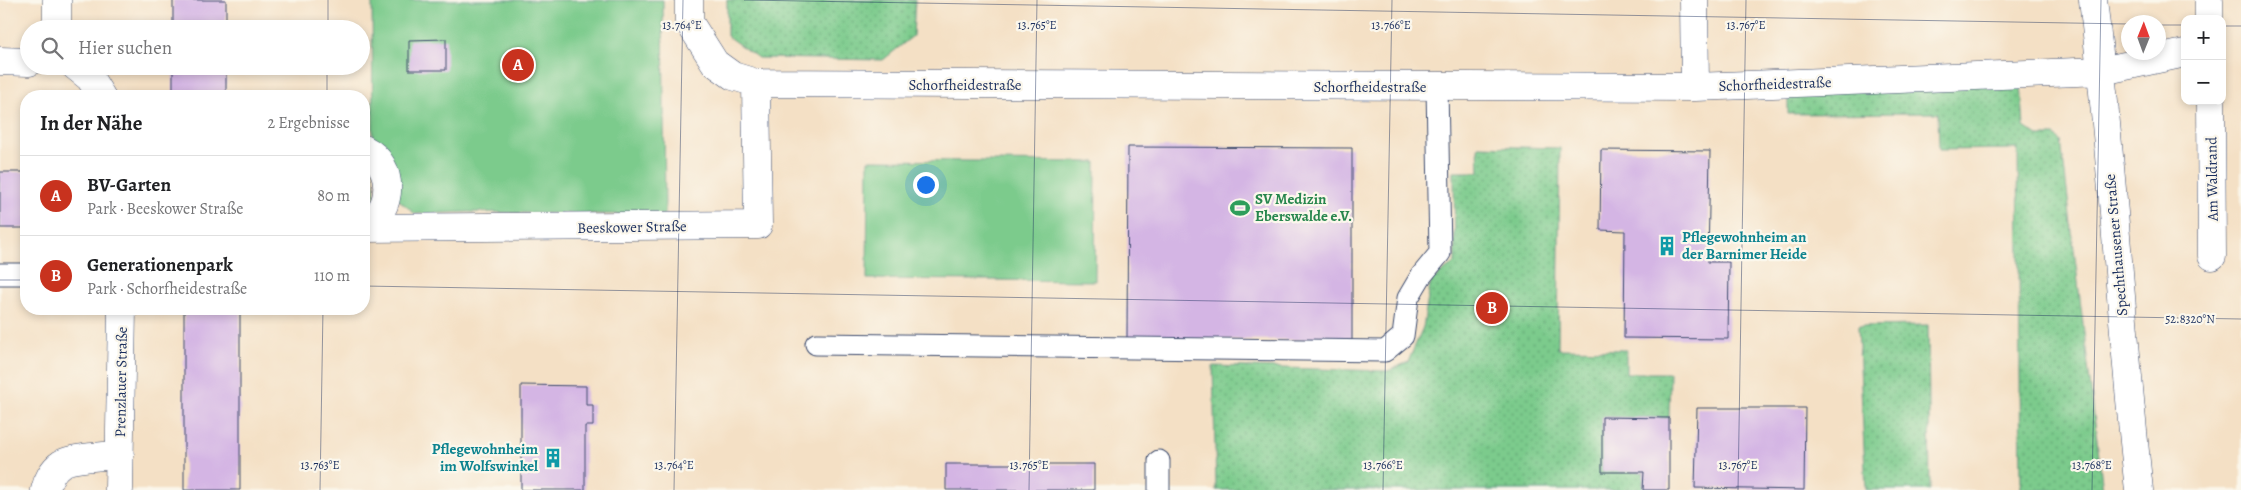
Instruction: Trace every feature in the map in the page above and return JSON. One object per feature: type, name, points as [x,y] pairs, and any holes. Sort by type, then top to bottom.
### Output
[{"type":"street","points":[[57,0],[57,20]]},
{"type":"street","name":"Schorfheidestraße","points":[[689,0],[689,22],[715,63],[733,76],[756,83],[1695,87],[2102,71],[2181,54]]},
{"type":"street","points":[[1694,0],[1695,87]]},
{"type":"street","name":"Spechthausener Straße","points":[[2092,0],[2102,71],[2127,382],[2139,490]]},
{"type":"street","points":[[2209,0],[2209,15]]},
{"type":"street","points":[[0,61],[20,62]]},
{"type":"street","points":[[86,75],[97,90]]},
{"type":"street","name":"Beeskower Straße","points":[[370,227],[758,225],[756,83]]},
{"type":"street","name":"Am Waldrand","points":[[2211,105],[2212,256]]},
{"type":"street","name":"Beeskower Straße","points":[[370,153],[376,157],[385,171],[388,188],[380,212],[370,221]]},
{"type":"street","name":"Prenzlauer Straße","points":[[119,490],[122,315]]},
{"type":"street","name":"Prenzlauer Straße","points":[[45,490],[46,481],[61,463],[90,457],[120,455]]},
{"type":"lane","points":[[816,344],[1385,351],[1403,336],[1408,298],[1420,276],[1440,253],[1437,87]]},
{"type":"lane","points":[[0,274],[20,274]]},
{"type":"lane","points":[[1159,462],[1159,490]]},
{"type":"green space","points":[[372,0],[663,0],[665,215],[468,212],[415,214],[398,199],[373,140]]},
{"type":"green space","points":[[727,0],[915,0],[913,36],[883,60],[758,58],[727,36]]},
{"type":"green space","points":[[2021,83],[2024,127],[2038,136],[2054,136],[2061,141],[2103,490],[2021,490],[2018,149],[1939,150],[1938,113],[1788,114],[1788,90]]},
{"type":"green space","points":[[1478,146],[1560,148],[1558,349],[1626,350],[1626,373],[1670,373],[1669,418],[1602,417],[1602,471],[1644,472],[1643,490],[1216,490],[1213,366],[1388,371],[1408,362],[1423,327],[1431,280],[1455,263],[1454,172],[1479,172]]},
{"type":"green space","points":[[868,160],[1096,162],[1095,281],[867,279]]},
{"type":"green space","points":[[370,167],[372,169],[375,195],[370,202]]},
{"type":"green space","points":[[1928,325],[1930,490],[1866,490],[1858,326]]},
{"type":"building","points":[[173,0],[226,0],[226,20],[173,20]]},
{"type":"building","points":[[446,39],[446,70],[409,70],[409,40]]},
{"type":"building","points":[[173,75],[226,75],[226,90],[173,90]]},
{"type":"building","name":"SV Medizin Eberswalde e.V.","points":[[1128,147],[1352,148],[1352,340],[1127,339]]},
{"type":"building","name":"Pflegewohnheim an der Barnimer Heide","points":[[1601,150],[1710,151],[1708,262],[1729,262],[1728,339],[1624,338],[1625,231],[1600,230]]},
{"type":"building","points":[[0,172],[20,172],[20,228],[0,228]]},
{"type":"building","points":[[184,315],[240,315],[240,490],[184,490]]},
{"type":"building","name":"Pflegewohnheim im Wolfswinkel","points":[[521,385],[586,386],[586,405],[593,405],[593,426],[585,426],[585,490],[521,490]]},
{"type":"building","points":[[1697,408],[1805,408],[1804,490],[1695,488]]},
{"type":"building","points":[[1602,417],[1669,418],[1669,490],[1643,490],[1644,472],[1602,472]]},
{"type":"building","points":[[946,464],[1094,464],[1094,490],[946,490]]},
{"type":"place","name":"BV-Garten","points":[[518,65]]},
{"type":"place","name":"SV Medizin Eberswalde e.V.","points":[[1240,208]]},
{"type":"place","name":"Pflegewohnheim an der Barnimer Heide","points":[[1667,246]]},
{"type":"place","name":"Generationenpark","points":[[1492,308]]},
{"type":"place","name":"Pflegewohnheim im Wolfswinkel","points":[[553,458]]}]
